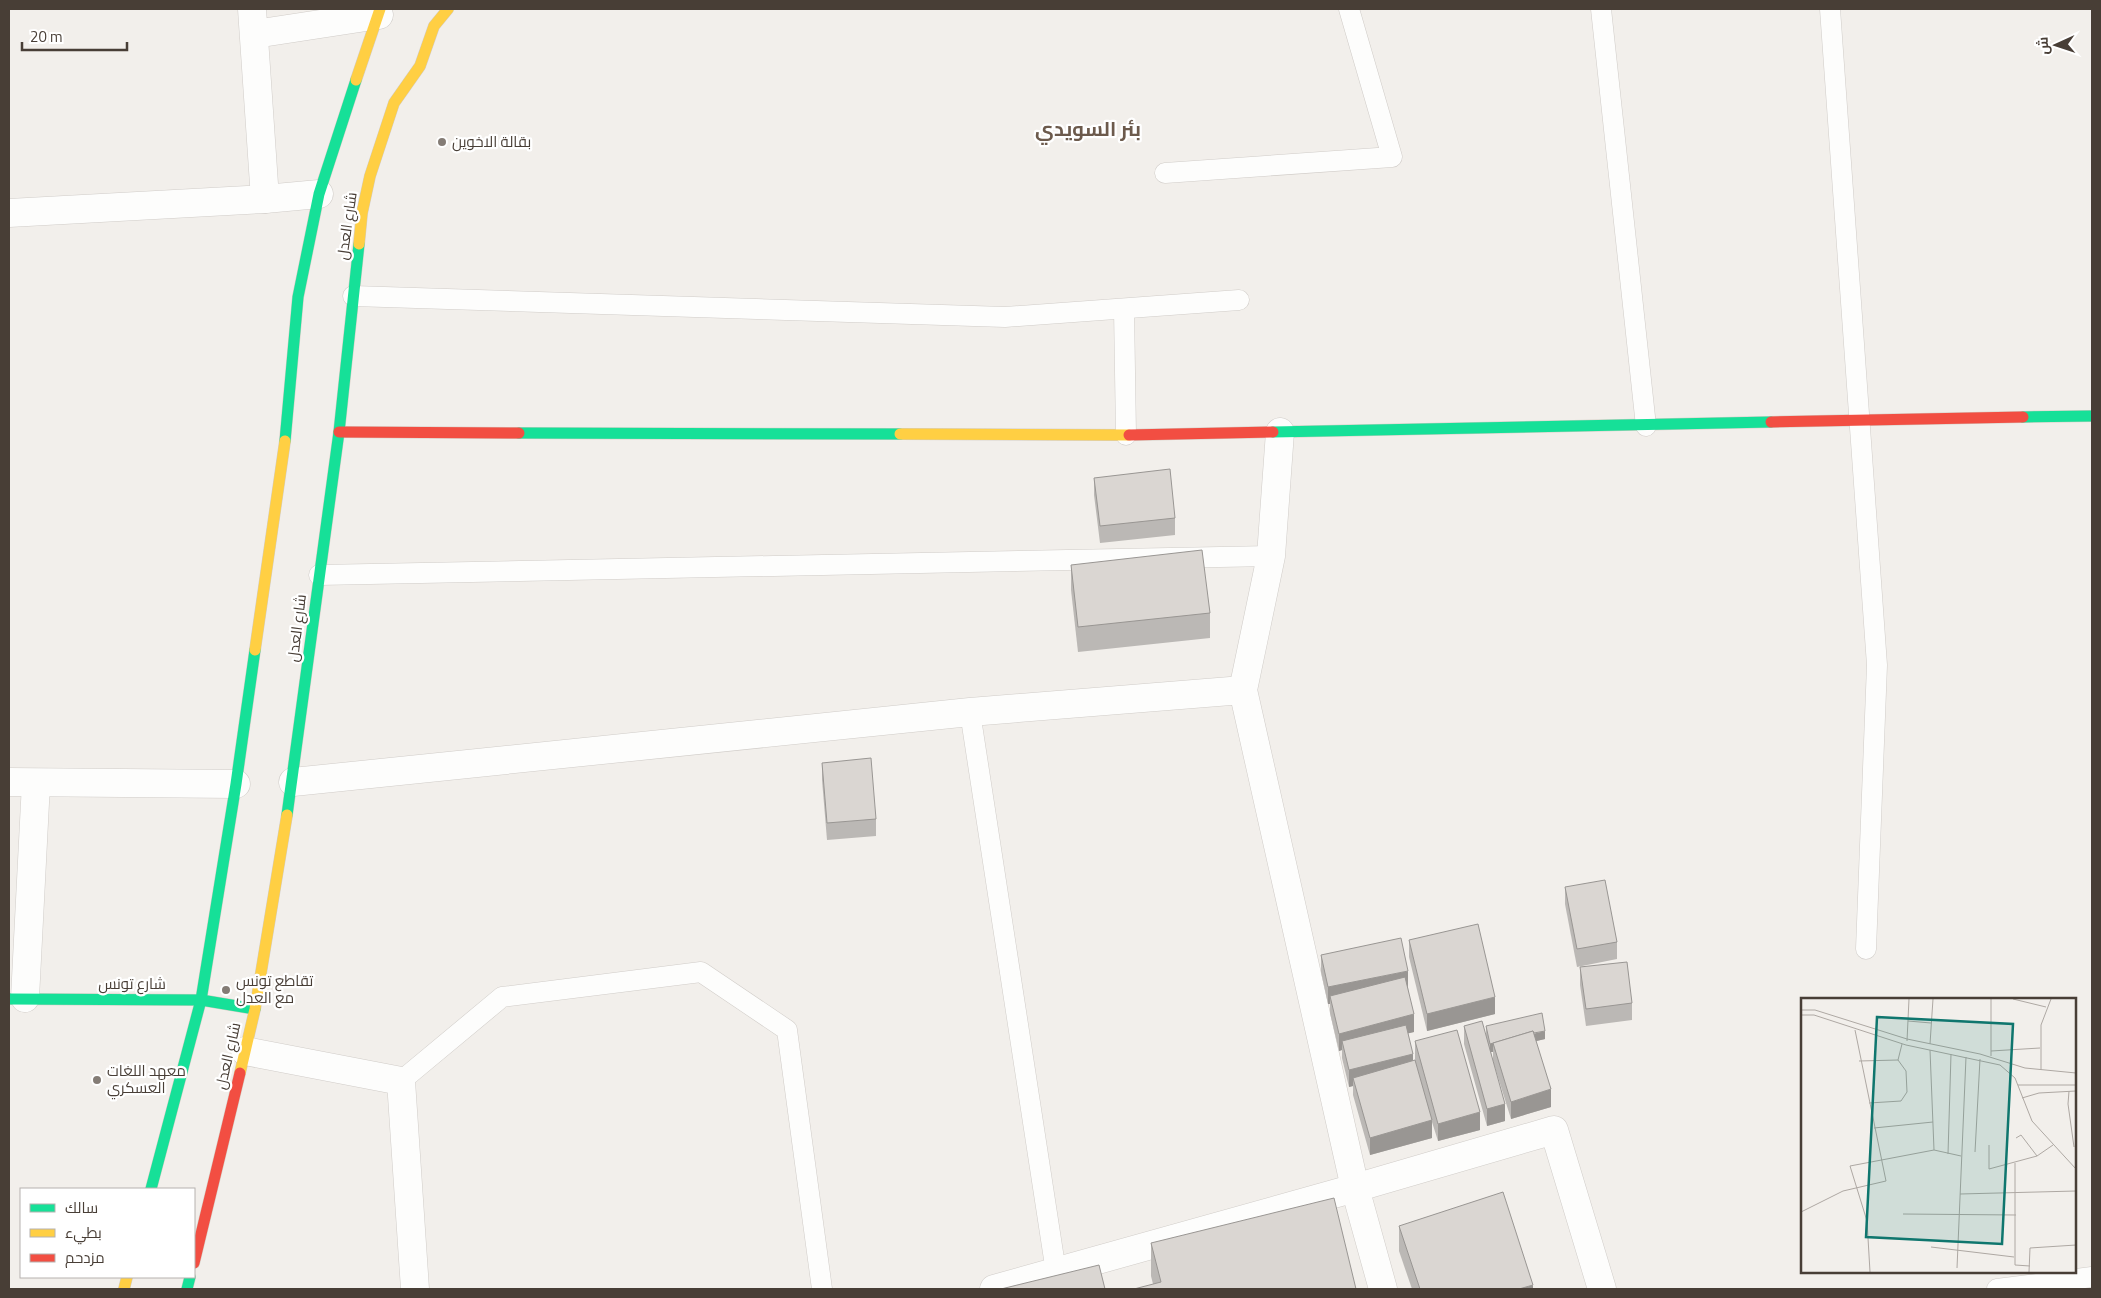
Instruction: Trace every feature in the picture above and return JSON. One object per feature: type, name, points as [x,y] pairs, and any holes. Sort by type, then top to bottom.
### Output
[{"type":"street","name":"شارع العدل","points":[[195,1259],[255,1010],[293,782],[339,432],[362,213],[381,138],[394,103],[420,66],[434,26],[448,9]]},
{"type":"street","name":"شارع العدل","points":[[151,1188],[201,1000],[236,784],[287,429],[298,297],[319,194],[379,12]]},
{"type":"street","points":[[265,199],[253,21],[379,12]]},
{"type":"street","points":[[9,213],[265,199],[319,194]]},
{"type":"street","points":[[339,432],[1126,435],[2092,416]]},
{"type":"street","points":[[1280,432],[1271,556],[1243,690],[1355,1188],[1383,1289]]},
{"type":"street","points":[[293,782],[970,712],[1243,690]]},
{"type":"street","points":[[9,782],[236,784]]},
{"type":"street","points":[[17,999],[36,783]]},
{"type":"street","name":"شارع تونس","points":[[17,999],[201,1000],[255,1010]]},
{"type":"street","points":[[245,1050],[401,1081],[415,1289]]},
{"type":"street","points":[[994,1289],[1554,1130],[1602,1289]]},
{"type":"lane","points":[[1165,173],[1392,157],[1349,9]]},
{"type":"lane","points":[[1601,9],[1646,426]]},
{"type":"lane","points":[[1830,9],[1877,665],[1866,949]]},
{"type":"lane","points":[[353,296],[1005,317],[1239,300]]},
{"type":"lane","points":[[1124,309],[1126,435]]},
{"type":"lane","points":[[319,574],[1271,556]]},
{"type":"lane","points":[[970,712],[1056,1272]]},
{"type":"lane","points":[[401,1081],[502,997],[701,972],[787,1030],[822,1289]]},
{"type":"lane","points":[[1997,1289],[2092,1277]]},
{"type":"building","points":[[1170,469],[1175,518],[1100,526],[1094,478]]},
{"type":"building","points":[[1202,550],[1210,613],[1078,627],[1071,565]]},
{"type":"building","points":[[871,758],[876,819],[827,823],[822,763]]},
{"type":"building","points":[[1605,880],[1617,942],[1577,949],[1565,887]]},
{"type":"building","points":[[1478,924],[1495,997],[1427,1014],[1409,940]]},
{"type":"building","points":[[1401,938],[1408,971],[1328,987],[1321,955]]},
{"type":"building","points":[[1627,962],[1632,1003],[1586,1009],[1580,967]]},
{"type":"building","points":[[1405,977],[1414,1014],[1339,1034],[1330,996]]},
{"type":"building","points":[[1542,1013],[1545,1031],[1534,1033],[1533,1031],[1490,1044],[1486,1026]]},
{"type":"building","points":[[1482,1021],[1505,1104],[1487,1109],[1464,1026]]},
{"type":"building","points":[[1406,1025],[1413,1054],[1349,1070],[1342,1041]]},
{"type":"building","points":[[1457,1030],[1480,1112],[1438,1124],[1415,1041]]},
{"type":"building","points":[[1533,1031],[1551,1089],[1511,1102],[1493,1043]]},
{"type":"building","points":[[1415,1060],[1432,1120],[1370,1138],[1353,1078]]},
{"type":"building","points":[[1503,1192],[1533,1285],[1519,1289],[1420,1289],[1399,1226]]},
{"type":"building","points":[[1334,1198],[1356,1289],[1134,1289],[1161,1282],[1151,1243]]},
{"type":"building","points":[[1099,1265],[1105,1289],[1001,1289]]},
{"type":"traffic: fast","points":[[285,441],[298,297],[319,194],[356,80]]},
{"type":"traffic: fast","points":[[287,815],[339,432],[359,244]]},
{"type":"traffic: fast","points":[[2023,417],[2092,416]]},
{"type":"traffic: fast","points":[[1273,432],[1771,422]]},
{"type":"traffic: fast","points":[[519,433],[900,434]]},
{"type":"traffic: fast","points":[[151,1188],[201,1000],[236,784],[255,650]]},
{"type":"traffic: fast","points":[[9,999],[201,1000],[255,1009]]},
{"type":"traffic: fast","points":[[187,1289],[190,1278]]},
{"type":"traffic: slow","points":[[356,80],[380,9]]},
{"type":"traffic: slow","points":[[359,244],[362,213],[370,176],[394,103],[420,66],[434,26],[448,9]]},
{"type":"traffic: slow","points":[[900,434],[1129,435]]},
{"type":"traffic: slow","points":[[255,650],[285,441]]},
{"type":"traffic: slow","points":[[240,1073],[255,1009],[287,815]]},
{"type":"traffic: slow","points":[[124,1289],[127,1278]]},
{"type":"traffic: jam","points":[[1771,422],[2023,417]]},
{"type":"traffic: jam","points":[[339,432],[519,433]]},
{"type":"traffic: jam","points":[[1129,435],[1273,432]]},
{"type":"traffic: jam","points":[[195,1259],[240,1073]]},
{"type":"place","name":"بقالة الاخوين","points":[[442,142]]},
{"type":"place","name":"تقاطع تونس مع العدل","points":[[226,990]]},
{"type":"place","name":"معهد اللغات العسكري","points":[[97,1080]]},
{"type":"district","name":"بئر السويدي","points":[[1088,129]]}]
